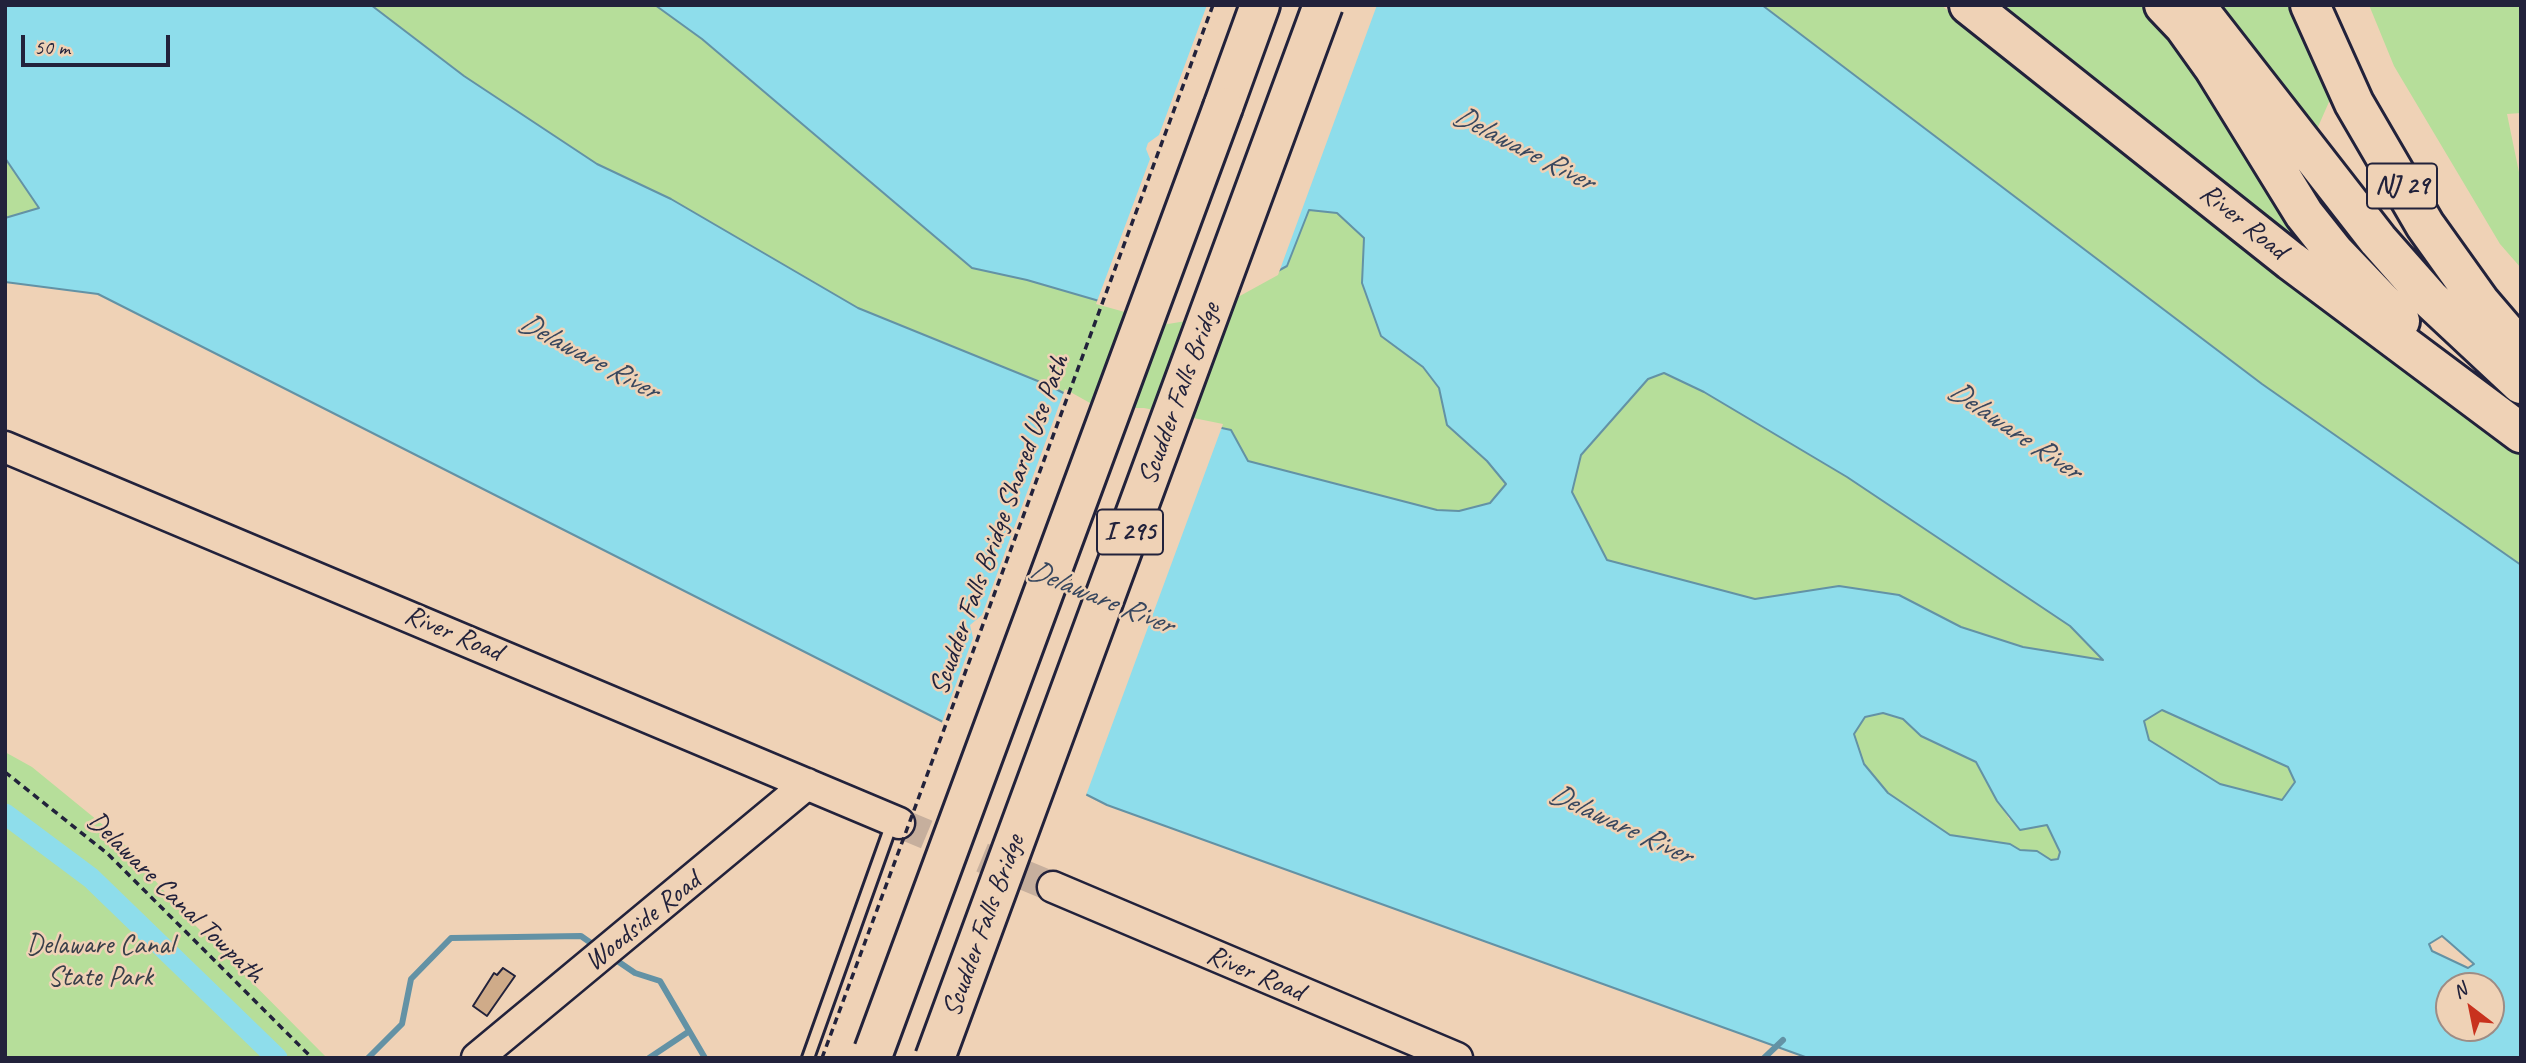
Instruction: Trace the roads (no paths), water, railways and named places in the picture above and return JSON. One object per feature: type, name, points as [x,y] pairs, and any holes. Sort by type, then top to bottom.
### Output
[{"type":"highway","name":"Scudder Falls Bridge","points":[[872,1055],[1260,5]]},
{"type":"highway","name":"Scudder Falls Bridge","points":[[935,1058],[1323,5]]},
{"type":"highway","name":"River Road","points":[[1969,5],[2291,261],[2521,433]]},
{"type":"highway","points":[[2164,5],[2184,26],[2214,68],[2304,214],[2335,253],[2472,396]]},
{"type":"highway","points":[[2195,5],[2370,231],[2431,300],[2521,384]]},
{"type":"highway","name":"NJ 29","points":[[2310,5],[2354,103],[2425,225],[2480,302],[2521,350]]},
{"type":"main road","name":"River Road","points":[[5,447],[896,822]]},
{"type":"main road","name":"Woodside Road","points":[[477,1058],[807,784]]},
{"type":"main road","name":"River Road","points":[[1054,887],[1457,1058]]},
{"type":"lane","points":[[808,1058],[896,822]]},
{"type":"water","name":"Delaware River","points":[[5,5],[371,5],[464,76],[597,164],[671,199],[858,308],[1050,386],[1098,411],[1144,411],[1231,430],[1248,461],[1437,510],[1459,511],[1490,503],[1506,484],[1487,461],[1447,425],[1439,388],[1423,367],[1381,336],[1362,283],[1364,238],[1337,213],[1309,210],[1287,266],[1196,316],[1168,321],[1027,280],[972,268],[702,39],[655,5],[1762,5],[2262,384],[2521,565],[2521,1058],[1808,1058],[1107,805],[98,294],[5,282],[5,218],[39,208],[5,158]],"holes":[[[1664,373],[1704,392],[1847,477],[2070,626],[2103,660],[2023,647],[1961,627],[1899,595],[1839,586],[1755,599],[1607,560],[1572,492],[1581,455],[1648,379]],[[2162,710],[2288,767],[2295,782],[2282,800],[2220,784],[2149,740],[2144,721]],[[1883,713],[1903,719],[1921,736],[1976,762],[1997,801],[2020,830],[2047,825],[2060,852],[2058,859],[2051,860],[2037,851],[2020,850],[2010,844],[1950,835],[1888,793],[1864,764],[1854,734],[1865,717]],[[2442,936],[2474,964],[2468,968],[2432,951],[2429,944]]]},
{"type":"waterway","points":[[5,814],[91,878],[277,1058]]},
{"type":"waterway","points":[[368,1058],[402,1024],[411,979],[451,938],[581,936],[598,948]]},
{"type":"waterway","points":[[613,958],[635,973],[660,981],[705,1058]]},
{"type":"waterway","points":[[649,1058],[688,1032]]},
{"type":"waterway","points":[[1764,1058],[1783,1040]]},
{"type":"tunnel","points":[[899,823],[1053,887]]},
{"type":"park label","name":"Delaware Canal State Park","points":[[100,962]]}]
